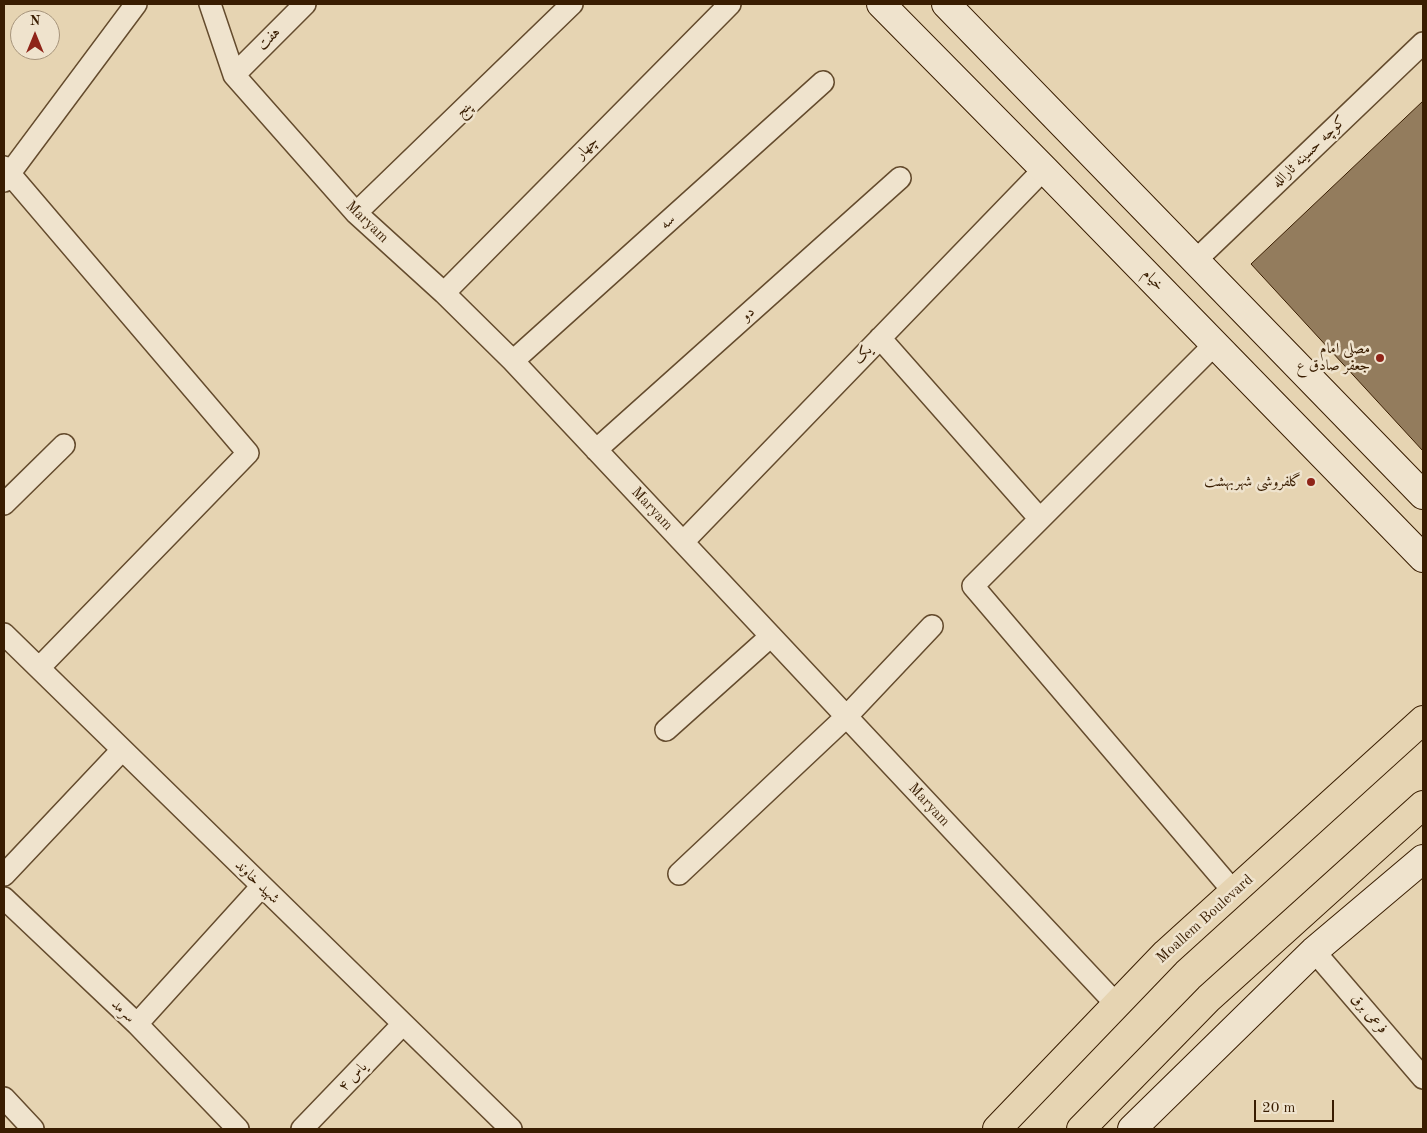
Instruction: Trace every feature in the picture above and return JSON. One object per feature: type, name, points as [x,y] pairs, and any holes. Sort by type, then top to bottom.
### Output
[{"type":"highway","name":"Moallem Boulevard","points":[[997,1129],[1166,953],[1423,720]]},
{"type":"highway","points":[[1082,1129],[1209,998],[1423,805]]},
{"type":"main road","name":"خیام","points":[[881,4],[1044,168],[1423,558]]},
{"type":"main road","points":[[946,4],[1423,495]]},
{"type":"main road","points":[[1272,402],[1302,371]]},
{"type":"main road","points":[[1132,1129],[1314,951],[1423,859]]},
{"type":"street","points":[[39,668],[248,452],[6,174],[136,4]]},
{"type":"street","name":"Maryam","points":[[210,4],[234,74],[356,213],[444,293],[513,361],[1116,1004]]},
{"type":"street","name":"هفت","points":[[234,74],[305,4]]},
{"type":"street","name":"پنج","points":[[356,213],[572,4]]},
{"type":"street","name":"چهار","points":[[444,293],[730,4]]},
{"type":"street","name":"کوچه حسینه ثارالله","points":[[1195,261],[1423,43]]},
{"type":"street","name":"سه","points":[[513,361],[823,82]]},
{"type":"street","name":"یک","points":[[683,542],[1044,168]]},
{"type":"street","name":"دو","points":[[596,450],[900,178]]},
{"type":"street","points":[[880,338],[1040,520]]},
{"type":"street","points":[[1215,344],[973,586],[1234,892]]},
{"type":"street","points":[[4,504],[64,446]]},
{"type":"street","points":[[679,874],[846,717],[932,626]]},
{"type":"street","name":"شهید خاوند","points":[[4,634],[511,1129]]},
{"type":"street","points":[[666,730],[771,636]]},
{"type":"street","points":[[4,875],[122,750]]},
{"type":"street","points":[[137,1024],[262,886]]},
{"type":"street","name":"سرمد","points":[[4,898],[137,1024],[238,1129]]},
{"type":"street","name":"فرعی برق","points":[[1314,951],[1423,1078]]},
{"type":"street","name":"یاس ۴","points":[[302,1129],[403,1024]]},
{"type":"street","points":[[4,1098],[33,1129]]},
{"type":"building","name":"مصلی امام جعفر صادق ع","points":[[1423,101],[1423,451],[1251,264]]},
{"type":"place","name":"مصلی امام جعفر صادق ع","points":[[1380,358]]},
{"type":"place","name":"گلفروشی شهربهشت","points":[[1311,482]]}]
